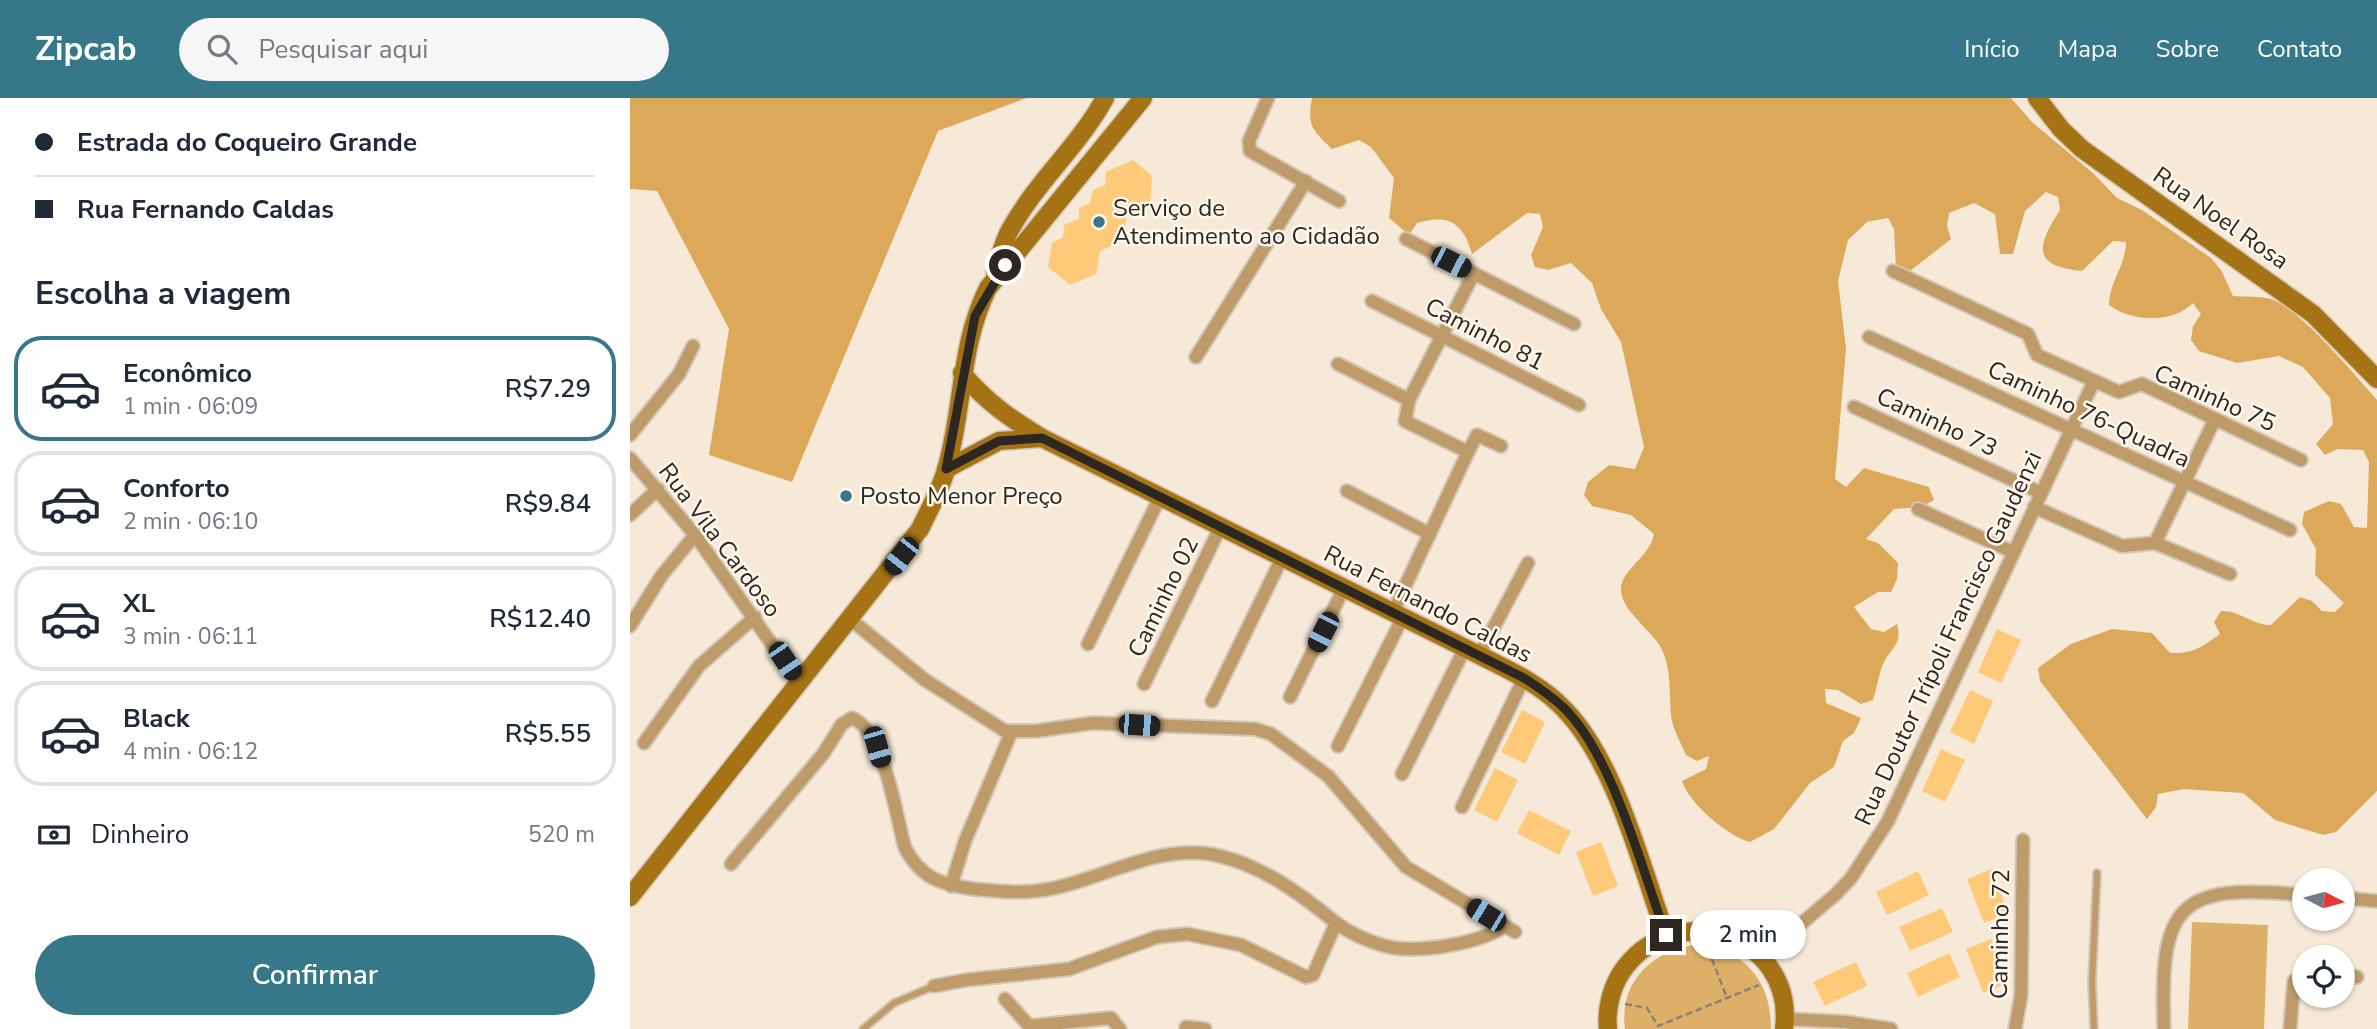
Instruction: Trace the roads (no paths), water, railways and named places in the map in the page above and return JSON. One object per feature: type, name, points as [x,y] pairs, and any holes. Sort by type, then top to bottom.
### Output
[{"type":"main road","points":[[630,897],[919,529],[946,469],[962,373],[975,316],[1009,231],[1042,182],[1092,122],[1105,98]]},
{"type":"main road","points":[[988,288],[1143,98]]},
{"type":"main road","name":"Rua Noel Rosa","points":[[2037,98],[2061,129],[2082,149],[2313,314],[2339,337],[2377,379]]},
{"type":"main road","name":"Rua Fernando Caldas","points":[[962,373],[982,397],[1002,414],[1042,438],[1472,651],[1524,678],[1564,708],[1595,750],[1666,935]]},
{"type":"main road","points":[[999,441],[1002,414]]},
{"type":"main road","points":[[946,469],[999,441],[1042,438]]},
{"type":"main road","points":[[1608,1029],[1609,1002],[1616,980],[1629,961],[1646,946],[1666,935],[1690,930],[1714,932],[1747,946],[1761,958],[1779,986],[1785,1024]]},
{"type":"street","points":[[1268,98],[1250,141],[1250,151],[1339,201]]},
{"type":"street","points":[[1196,357],[1306,181]]},
{"type":"street","points":[[1406,239],[1574,324]]},
{"type":"street","name":"Caminho 75","points":[[1894,271],[2028,334],[2037,355],[2119,392],[2142,384],[2301,460]]},
{"type":"street","points":[[1468,452],[1405,421],[1409,400],[1474,273]]},
{"type":"street","name":"Caminho 81","points":[[1372,301],[1579,405]]},
{"type":"street","name":"Caminho 76-Quadra","points":[[1869,337],[2290,530]]},
{"type":"street","points":[[630,435],[679,374],[693,346]]},
{"type":"street","points":[[1338,364],[1409,400]]},
{"type":"street","name":"Rua Doutor Trípoli Francisco Gaudenzi","points":[[1761,958],[1818,912],[1843,886],[1888,821],[2094,381]]},
{"type":"street","name":"Caminho 73","points":[[1854,407],[2041,493]]},
{"type":"street","points":[[2155,543],[2215,419]]},
{"type":"street","points":[[1338,746],[1398,615],[1430,534],[1477,435],[1501,446]]},
{"type":"street","name":"Rua Vila Cardoso","points":[[630,458],[695,535],[799,683]]},
{"type":"street","points":[[630,515],[658,489]]},
{"type":"street","points":[[1347,491],[1430,534]]},
{"type":"street","points":[[1088,644],[1160,497]]},
{"type":"street","points":[[2034,507],[2122,546],[2155,543],[2231,574]]},
{"type":"street","points":[[1918,509],[2013,552]]},
{"type":"street","name":"Caminho 02","points":[[1144,684],[1220,528]]},
{"type":"street","points":[[630,626],[663,575],[695,535]]},
{"type":"street","points":[[1212,701],[1282,558]]},
{"type":"street","points":[[1402,774],[1472,651],[1528,563]]},
{"type":"street","points":[[1290,697],[1344,588]]},
{"type":"street","points":[[645,743],[699,666],[755,617]]},
{"type":"street","points":[[731,864],[823,754],[842,724],[852,718],[869,731],[877,747],[905,848],[912,863],[939,884],[1019,892],[1044,890],[1125,865],[1182,854],[1209,854],[1260,872],[1312,903],[1336,923],[1359,936],[1401,948],[1479,940],[1510,929],[1406,867],[1328,776],[1271,734],[1255,729],[1093,723],[1011,733],[996,727],[925,680],[850,619]]},
{"type":"street","points":[[1462,807],[1524,678]]},
{"type":"street","points":[[951,886],[965,841],[1011,733]]},
{"type":"street","name":"Caminho 72","points":[[2015,1029],[2021,996],[2023,840]]},
{"type":"street","points":[[2164,1029],[2162,972],[2170,936],[2176,920],[2185,910],[2195,902],[2222,892],[2292,894]]},
{"type":"street","points":[[2356,899],[2377,901]]},
{"type":"street","points":[[934,986],[1069,969],[1157,937],[1187,934],[1241,944],[1306,978],[1313,975],[1336,923]]},
{"type":"street","points":[[1006,999],[1031,1028],[1111,1018],[1120,1029]]},
{"type":"street","points":[[2290,1029],[2292,1005]]},
{"type":"street","points":[[1785,1024],[1891,1029]]},
{"type":"street","points":[[1186,1027],[1205,1029]]},
{"type":"lane","points":[[2094,1029],[2092,982],[2096,873]]},
{"type":"lane","points":[[863,1029],[894,1003],[934,986]]},
{"type":"place","name":"Serviço de Atendimento ao Cidadão","points":[[1099,222]]},
{"type":"place","name":"Posto Menor Preço","points":[[846,496]]}]
